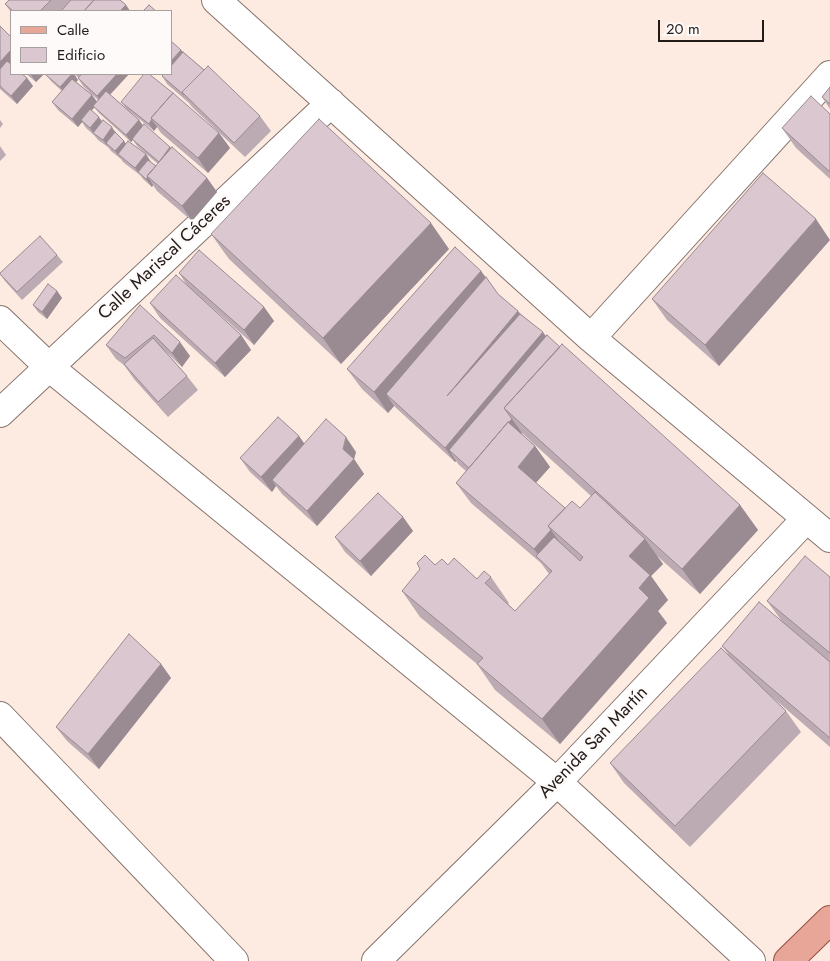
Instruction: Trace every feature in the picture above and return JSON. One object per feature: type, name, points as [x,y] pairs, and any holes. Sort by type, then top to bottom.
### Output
[{"type":"main road","points":[[788,961],[830,920]]},
{"type":"street","points":[[216,0],[591,338],[830,538]]},
{"type":"street","points":[[591,338],[830,75]]},
{"type":"street","name":"Calle Mariscal Cáceres","points":[[0,413],[331,103]]},
{"type":"street","points":[[0,320],[49,367],[557,782],[752,961]]},
{"type":"street","name":"Avenida San Martín","points":[[376,961],[557,782],[806,519]]},
{"type":"street","points":[[0,716],[234,961]]},
{"type":"building","points":[[9,0],[51,0],[41,10],[12,10],[5,4]]},
{"type":"building","points":[[71,0],[94,0],[85,10],[62,10]]},
{"type":"building","points":[[94,0],[120,0],[126,5],[121,10],[85,10]]},
{"type":"building","points":[[149,5],[155,10],[144,10]]},
{"type":"building","points":[[0,26],[10,36],[10,51],[0,62]]},
{"type":"building","points":[[172,42],[181,50],[172,60]]},
{"type":"building","points":[[183,52],[204,70],[182,92],[184,95],[162,76],[172,75],[172,65]]},
{"type":"building","points":[[7,61],[10,63],[10,75],[23,75],[27,78],[11,96],[0,86],[0,69]]},
{"type":"building","points":[[208,66],[260,116],[234,143],[182,92]]},
{"type":"building","points":[[46,75],[71,75],[60,87]]},
{"type":"building","points":[[81,75],[116,75],[97,96],[78,78]]},
{"type":"building","points":[[143,75],[150,75],[173,93],[151,118],[149,124],[121,102]]},
{"type":"building","points":[[72,79],[92,95],[72,119],[52,102]]},
{"type":"building","points":[[830,87],[830,104],[822,97]]},
{"type":"building","points":[[106,91],[139,120],[126,135],[93,106]]},
{"type":"building","points":[[173,93],[219,133],[198,158],[151,118]]},
{"type":"building","points":[[811,96],[830,114],[830,172],[782,128]]},
{"type":"building","points":[[90,109],[99,117],[90,128],[81,120]]},
{"type":"building","points":[[319,119],[431,223],[323,338],[211,234]]},
{"type":"building","points":[[103,120],[112,127],[103,140],[93,133]]},
{"type":"building","points":[[144,124],[170,147],[159,162],[132,139]]},
{"type":"building","points":[[115,132],[124,141],[115,151],[106,143]]},
{"type":"building","points":[[128,141],[146,154],[135,168],[118,154]]},
{"type":"building","points":[[172,147],[207,178],[182,206],[147,176]]},
{"type":"building","points":[[148,160],[156,166],[146,179],[138,172]]},
{"type":"building","points":[[763,173],[816,219],[705,345],[652,299]]},
{"type":"building","points":[[40,236],[57,255],[17,292],[0,273]]},
{"type":"building","points":[[455,247],[481,271],[374,392],[347,369]]},
{"type":"building","points":[[199,250],[264,307],[244,330],[179,273]]},
{"type":"building","points":[[176,275],[241,335],[215,363],[150,303]]},
{"type":"building","points":[[486,277],[498,294],[518,311],[447,396],[520,314],[543,332],[445,448],[386,394]]},
{"type":"building","points":[[48,284],[57,291],[42,312],[33,305]]},
{"type":"building","points":[[140,305],[180,342],[172,353],[154,335],[125,358],[106,345]]},
{"type":"building","points":[[547,335],[560,347],[504,408],[512,419],[469,468],[449,450]]},
{"type":"building","points":[[153,338],[187,376],[158,402],[124,364]]},
{"type":"building","points":[[562,344],[740,505],[682,569],[504,408]]},
{"type":"building","points":[[278,417],[299,436],[261,477],[240,458]]},
{"type":"building","points":[[326,419],[346,437],[343,449],[354,459],[307,511],[272,480]]},
{"type":"building","points":[[508,422],[535,446],[518,467],[565,508],[548,526],[551,530],[534,549],[456,483]]},
{"type":"building","points":[[595,492],[645,539],[629,556],[650,575],[639,588],[649,598],[542,719],[477,664],[483,658],[402,591],[420,569],[417,563],[425,555],[435,565],[442,559],[448,565],[454,558],[477,579],[484,571],[491,577],[485,583],[515,611],[552,571],[536,556],[554,537],[580,561],[583,557],[548,526],[572,501],[580,508]]},
{"type":"building","points":[[378,493],[403,517],[360,561],[335,537]]},
{"type":"building","points":[[805,556],[830,577],[830,653],[767,601]]},
{"type":"building","points":[[759,602],[830,662],[830,738],[722,646]]},
{"type":"building","points":[[129,634],[161,664],[88,754],[56,727]]},
{"type":"building","points":[[721,648],[786,711],[675,826],[610,763]]}]
